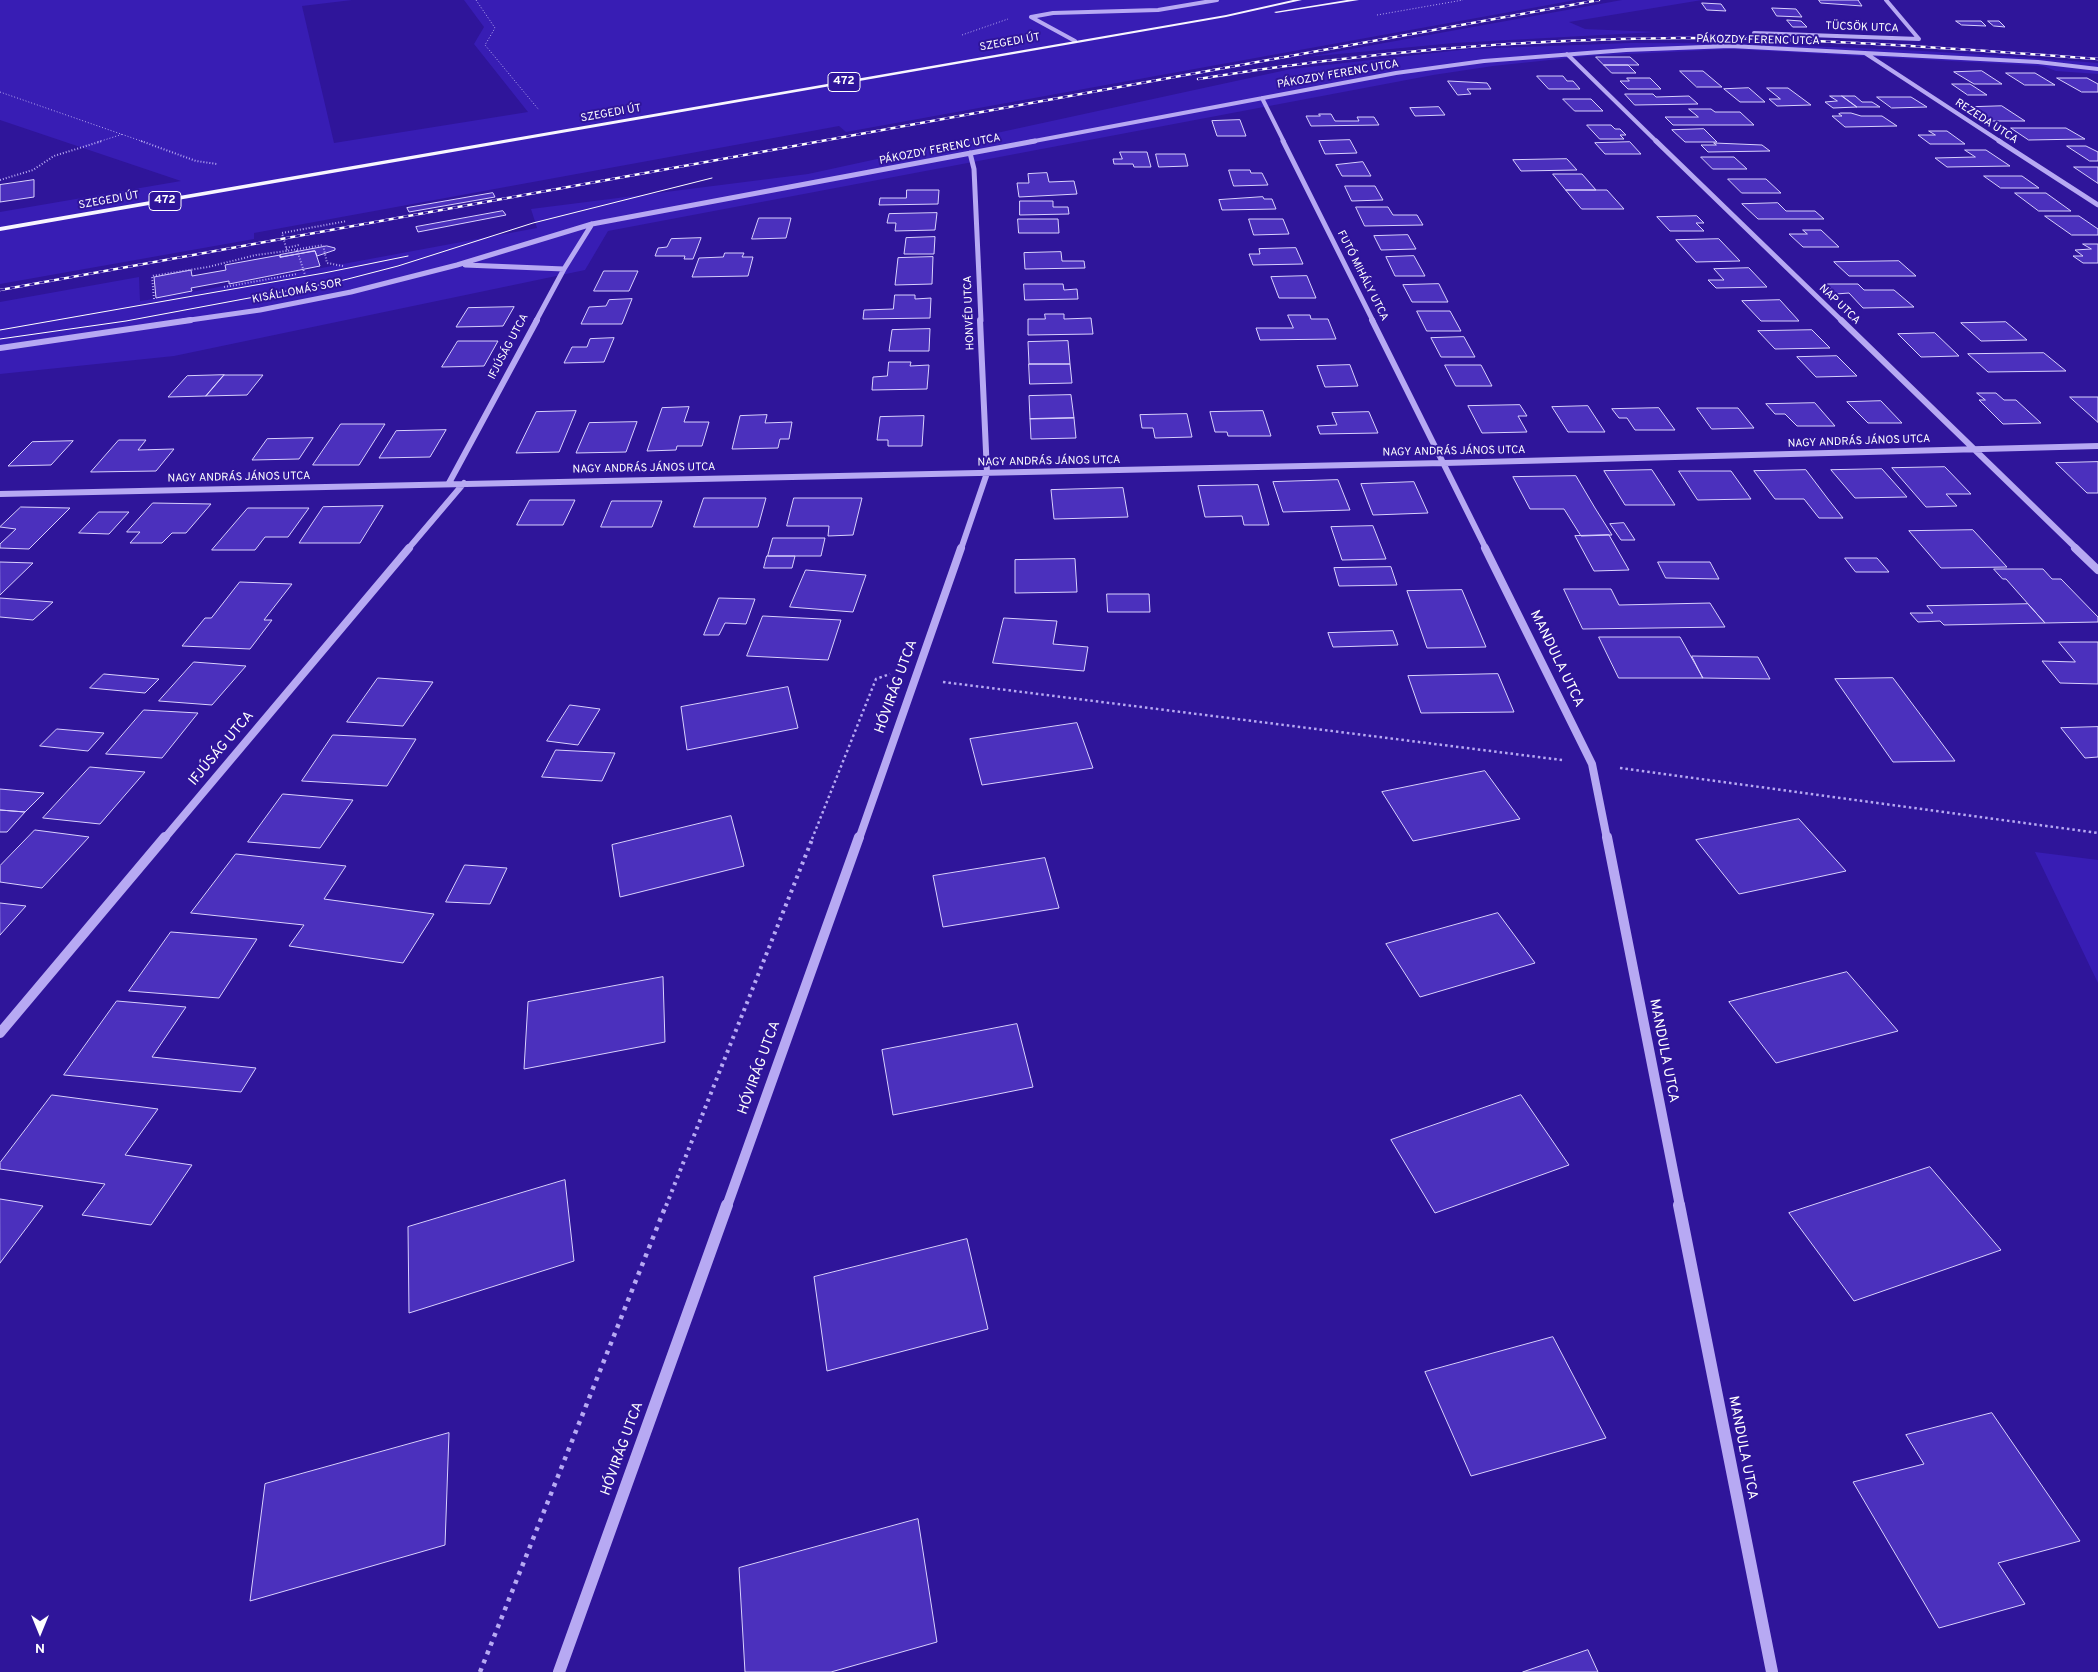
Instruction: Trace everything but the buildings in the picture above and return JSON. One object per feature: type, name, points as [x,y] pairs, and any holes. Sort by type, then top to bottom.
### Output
[{"type":"main road","name":"SZEGEDI ÚT","points":[[0,229],[1226,16],[1300,0]]},
{"type":"main road","name":"SZEGEDI ÚT","points":[[1226,16],[1303,9],[1357,0]]},
{"type":"street","points":[[1031,17],[1053,13],[1158,10],[1217,0]]},
{"type":"street","name":"TÜCSÖK UTCA","points":[[1754,33],[1919,39],[1886,0]]},
{"type":"street","points":[[1031,17],[1075,41]]},
{"type":"street","name":"PÁKOZDY FERENC UTCA","points":[[592,224],[1396,73],[1484,61],[1626,50],[1730,46],[2038,62],[2098,69]]},
{"type":"street","name":"REZEDA UTCA","points":[[1865,53],[2098,205]]},
{"type":"street","name":"NAP UTCA","points":[[1567,54],[2098,570]]},
{"type":"street","name":"FUTÓ MIHÁLY UTCA","points":[[1262,98],[1444,463]]},
{"type":"street","name":"HONVÉD UTCA","points":[[970,153],[974,169],[987,473]]},
{"type":"street","name":"KISÁLLOMÁS SOR","points":[[0,348],[260,310],[351,292],[457,265],[592,224]]},
{"type":"street","name":"IFJÚSÁG UTCA","points":[[449,483],[564,269],[592,224]]},
{"type":"street","points":[[457,265],[564,269]]},
{"type":"street","name":"NAGY ANDRÁS JÁNOS UTCA","points":[[0,494],[1444,463],[2098,446]]},
{"type":"street","name":"MANDULA UTCA","points":[[1444,463],[1592,764],[1772,1672]]},
{"type":"street","name":"HÓVIRÁG UTCA","points":[[558,1672],[916,679],[987,473]]},
{"type":"street","name":"IFJÚSÁG UTCA","points":[[0,1033],[464,483]]},
{"type":"path","points":[[476,0],[495,28],[484,45],[541,113]]},
{"type":"path","points":[[960,36],[1004,20],[1031,17]]},
{"type":"path","points":[[0,92],[196,161],[221,164]]},
{"type":"path","points":[[0,180],[33,170],[54,156],[123,134]]},
{"type":"path","points":[[288,252],[282,233],[347,221]]},
{"type":"path","points":[[286,248],[299,245]]},
{"type":"path","points":[[154,299],[152,276],[226,263],[238,258],[271,252],[288,252],[323,245],[328,263],[344,266],[351,292]]},
{"type":"path","points":[[297,250],[305,273]]},
{"type":"path","points":[[480,1672],[876,679],[888,673],[916,679],[1592,764],[2098,833]]},
{"type":"shaded area","points":[[0,0],[352,0],[302,6],[334,143],[528,112],[474,44],[484,27],[464,0],[1576,0],[846,132],[839,126],[254,233],[254,239],[0,284],[0,212],[181,181],[0,120]]},
{"type":"shaded area","points":[[1622,0],[1702,0],[1569,22],[1585,29],[1657,32],[1454,43],[1307,57]]},
{"type":"shaded area","points":[[1630,43],[1806,46],[1981,54],[2098,63],[2098,74],[2056,71],[2043,66],[1731,49],[1588,56],[1493,66],[1433,75],[608,231],[585,270],[174,356],[0,374],[0,302],[139,277],[140,301],[154,299],[537,228],[531,209],[808,174],[1291,69],[1469,49]]},
{"type":"shaded area","points":[[2035,852],[2098,860],[2098,983]]},
{"type":"tram line","points":[[0,339],[126,321],[340,281],[398,266],[533,223],[712,178]]},
{"type":"tram line","points":[[0,330],[324,273],[408,256]]},
{"type":"railway","points":[[0,290],[1599,0]]},
{"type":"railway","points":[[1198,79],[1318,62],[1439,49],[1620,39],[1733,38],[1837,42],[2098,59]]}]
